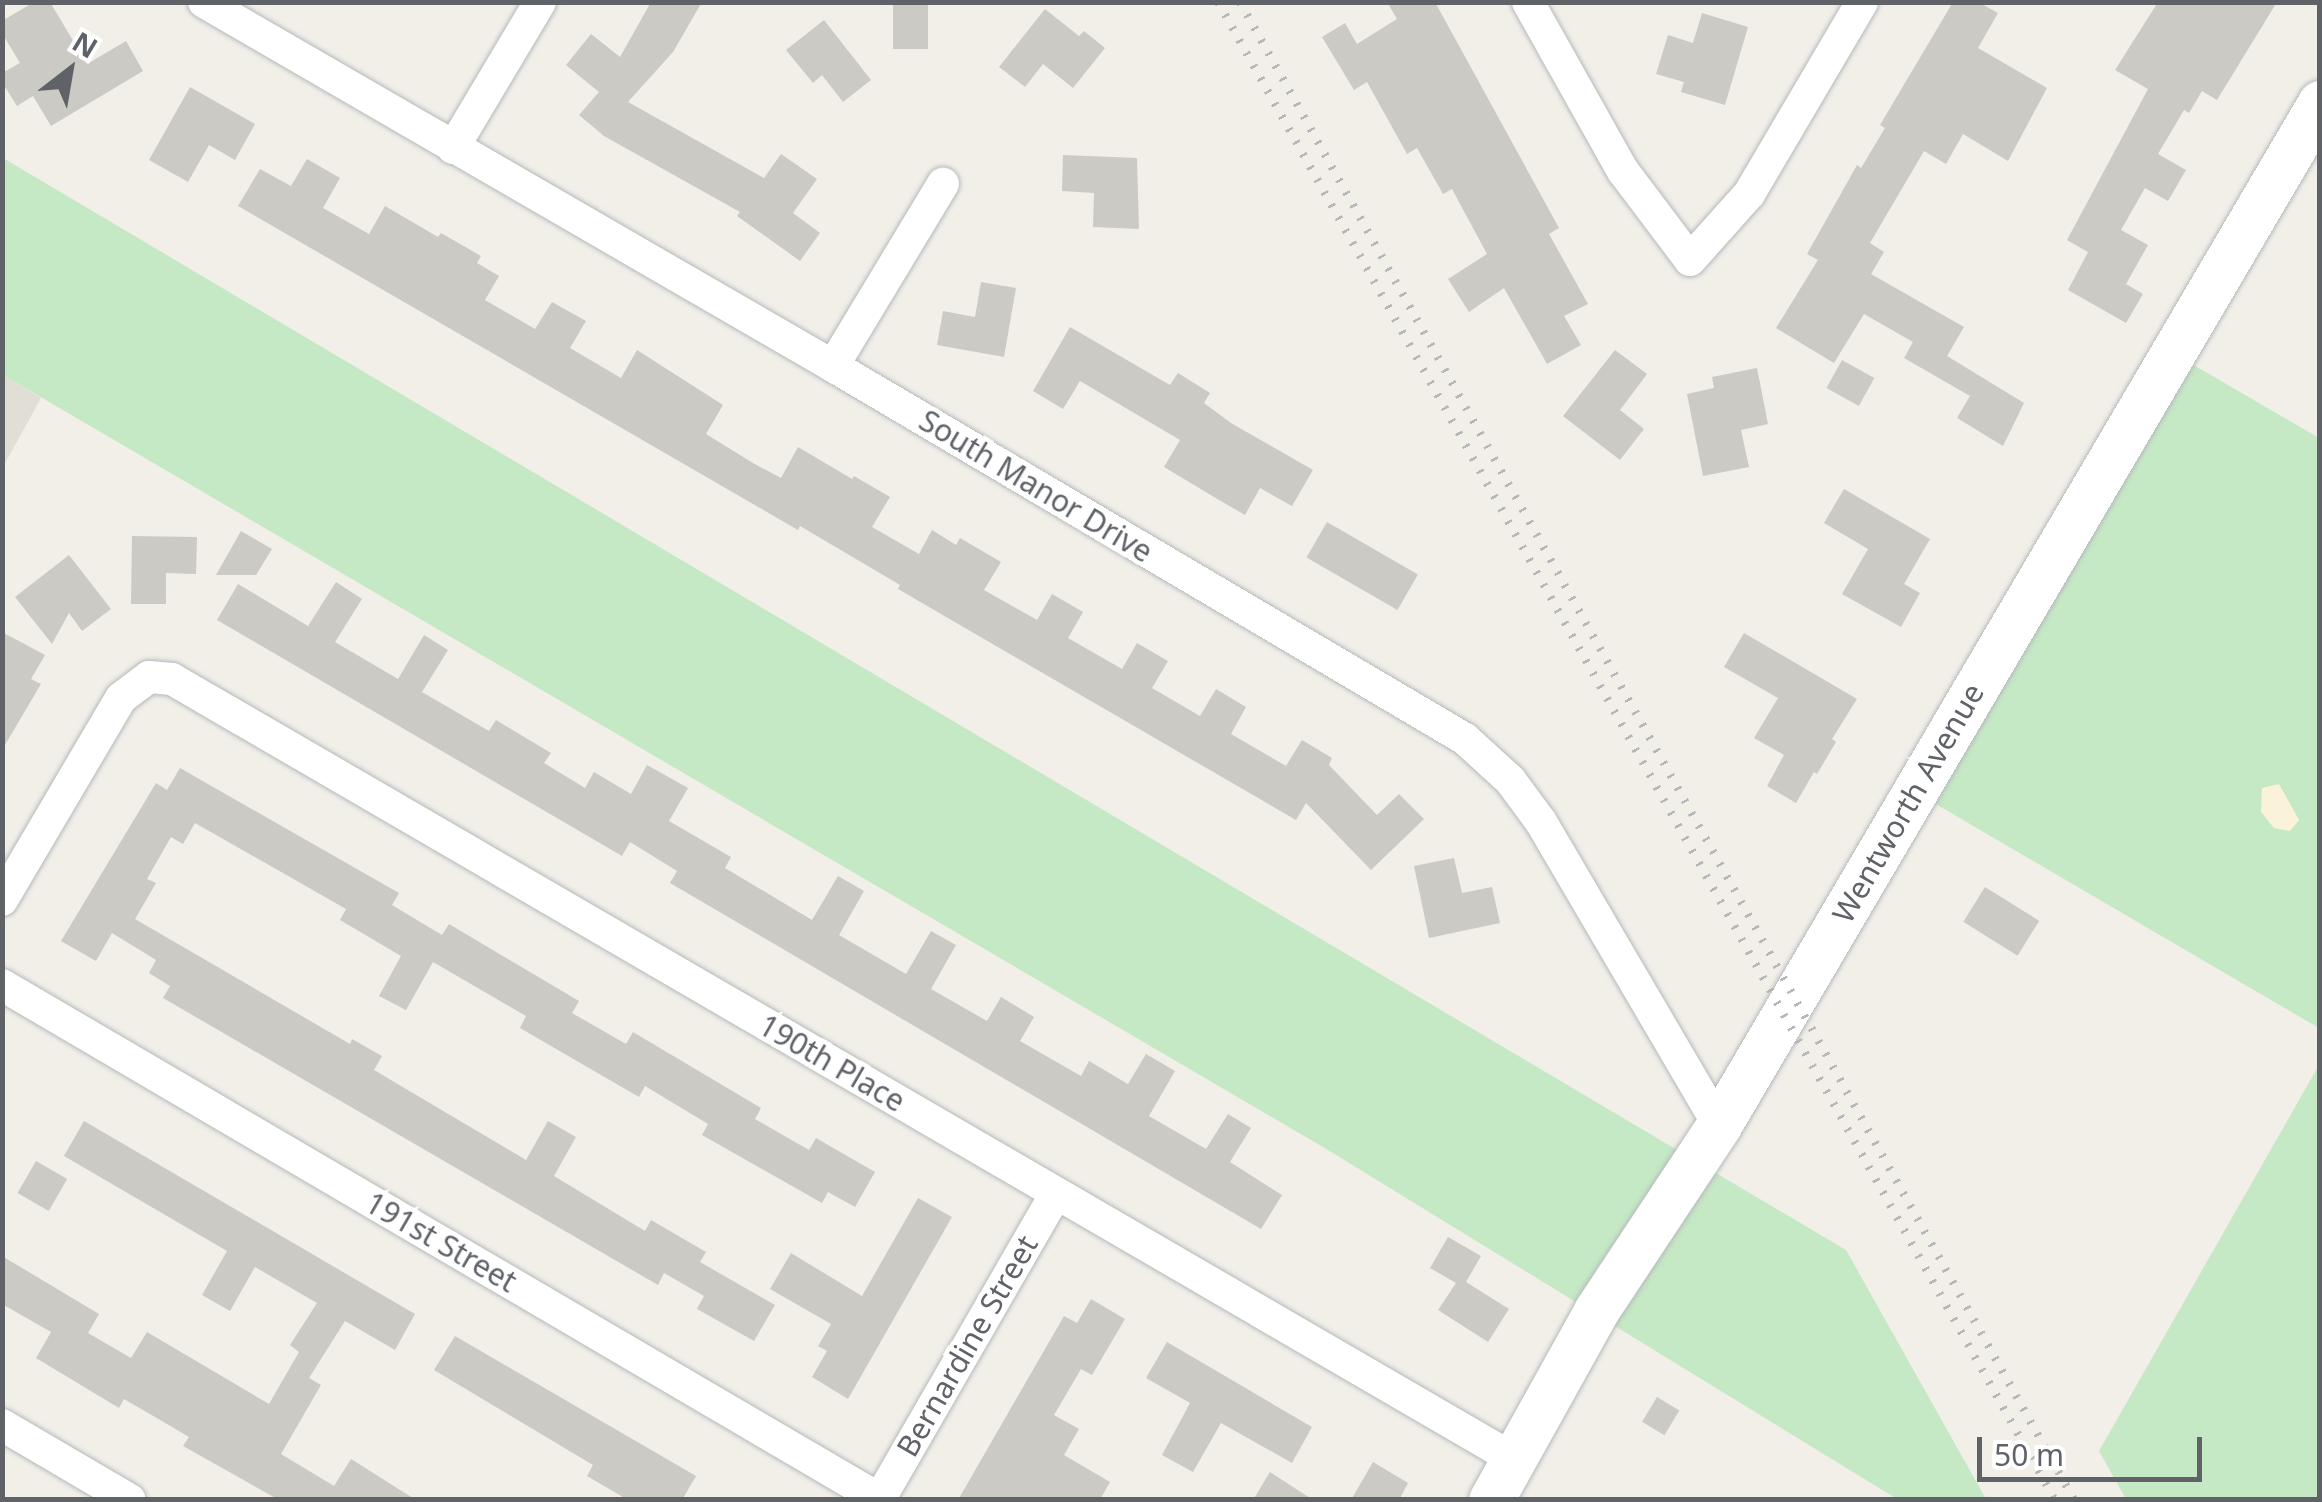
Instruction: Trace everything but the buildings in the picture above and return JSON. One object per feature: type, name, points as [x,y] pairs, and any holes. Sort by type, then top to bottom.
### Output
[{"type":"street","name":"South Manor Drive","points":[[204,2],[833,366],[1465,739],[1510,780],[1541,822],[1719,1125]]},
{"type":"street","points":[[453,148],[540,2]]},
{"type":"street","points":[[1528,2],[1623,171],[1690,260],[1749,194],[1862,2]]},
{"type":"street","name":"Wentworth Avenue","points":[[1491,1500],[1596,1311],[1719,1125],[2320,103]]},
{"type":"street","points":[[833,366],[944,184]]},
{"type":"street","name":"190th Place","points":[[2,900],[121,698],[149,676],[172,679],[1512,1458]]},
{"type":"street","name":"191st Street","points":[[2,985],[879,1499]]},
{"type":"street","name":"Bernardine Street","points":[[879,1499],[1056,1193]]},
{"type":"street","points":[[2,1425],[130,1500]]},
{"type":"shaded area","points":[[3,375],[41,398],[3,467]]},
{"type":"green space","points":[[3,158],[1846,1250],[1986,1499],[1897,1499],[1323,1147],[3,375]]},
{"type":"green space","points":[[2192,364],[2319,438],[2319,1028],[1934,803]]},
{"type":"green space","points":[[2319,1065],[2319,1499],[2126,1499],[2099,1451]]},
{"type":"sand","points":[[2279,784],[2299,820],[2290,831],[2274,828],[2261,812],[2262,788]]},
{"type":"railway","points":[[1218,2],[2055,1500]]},
{"type":"railway","points":[[1240,2],[2074,1500]]}]
